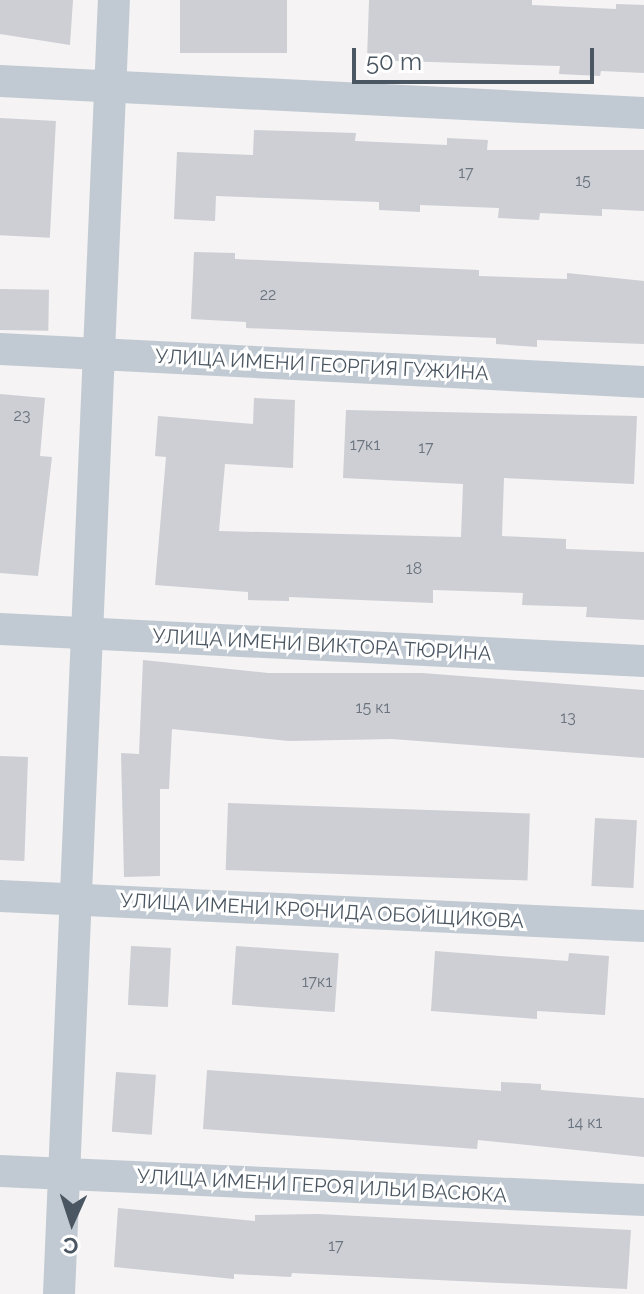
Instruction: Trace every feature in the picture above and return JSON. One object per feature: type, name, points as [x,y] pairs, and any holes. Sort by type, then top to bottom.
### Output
[{"type":"street","points":[[59,1294],[114,0]]},
{"type":"street","points":[[0,81],[644,113]]},
{"type":"street","name":"УЛИЦА ИМЕНИ ГЕОРГИЯ ГУЖИНА","points":[[0,349],[644,382]]},
{"type":"street","name":"УЛИЦА ИМЕНИ ВИКТОРА ТЮРИНА","points":[[0,629],[644,661]]},
{"type":"street","name":"УЛИЦА ИМЕНИ КРОНИДА ОБОЙЩИКОВА","points":[[0,896],[644,926]]},
{"type":"street","name":"УЛИЦА ИМЕНИ ГЕРОЯ ИЛЬИ ВАСЮКА","points":[[0,1171],[644,1200]]},
{"type":"building","points":[[0,0],[73,0],[70,45],[0,34]]},
{"type":"building","points":[[180,0],[287,0],[287,53],[180,53]]},
{"type":"building","points":[[369,0],[532,0],[532,5],[616,9],[616,4],[644,5],[644,73],[601,71],[600,76],[559,74],[560,66],[367,60]]},
{"type":"building","points":[[0,118],[56,121],[50,238],[0,235]]},
{"type":"building","points":[[254,130],[356,133],[355,141],[447,145],[447,138],[488,140],[487,150],[644,150],[644,211],[602,209],[602,216],[540,213],[539,220],[498,218],[499,208],[420,205],[420,212],[379,210],[379,202],[216,196],[215,221],[174,219],[177,152],[253,155]]},
{"type":"building","points":[[194,252],[235,253],[235,259],[479,270],[479,276],[567,279],[567,273],[644,281],[644,344],[537,340],[537,347],[496,344],[496,338],[246,328],[246,322],[191,319]]},
{"type":"building","points":[[0,289],[49,290],[48,331],[0,330]]},
{"type":"building","points":[[0,394],[45,398],[40,456],[52,457],[38,576],[0,573]]},
{"type":"building","points":[[254,398],[295,400],[293,468],[225,464],[219,531],[461,537],[463,484],[343,478],[346,410],[637,416],[634,484],[504,478],[502,536],[566,539],[566,549],[644,552],[644,620],[586,617],[587,607],[522,605],[523,593],[433,590],[433,603],[289,597],[289,601],[248,600],[248,592],[155,585],[166,457],[155,456],[158,416],[253,424]]},
{"type":"building","points":[[143,660],[268,673],[422,673],[644,690],[644,758],[392,739],[289,741],[172,729],[169,789],[160,789],[160,876],[124,877],[121,753],[139,754]]},
{"type":"building","points":[[0,756],[28,757],[24,861],[0,860]]},
{"type":"building","points":[[228,803],[530,814],[527,880],[226,870]]},
{"type":"building","points":[[595,818],[637,820],[633,888],[591,886]]},
{"type":"building","points":[[131,946],[171,948],[168,1007],[128,1005]]},
{"type":"building","points":[[236,946],[339,953],[335,1012],[232,1005]]},
{"type":"building","points":[[435,951],[568,961],[569,953],[609,956],[605,1015],[537,1011],[537,1019],[431,1011]]},
{"type":"building","points":[[207,1070],[501,1091],[501,1082],[541,1084],[541,1090],[644,1098],[644,1157],[478,1140],[477,1149],[203,1129]]},
{"type":"building","points":[[116,1072],[156,1075],[152,1135],[112,1132]]},
{"type":"building","points":[[118,1208],[255,1221],[255,1215],[318,1214],[631,1230],[627,1289],[292,1273],[291,1277],[234,1274],[234,1279],[114,1267]]}]
